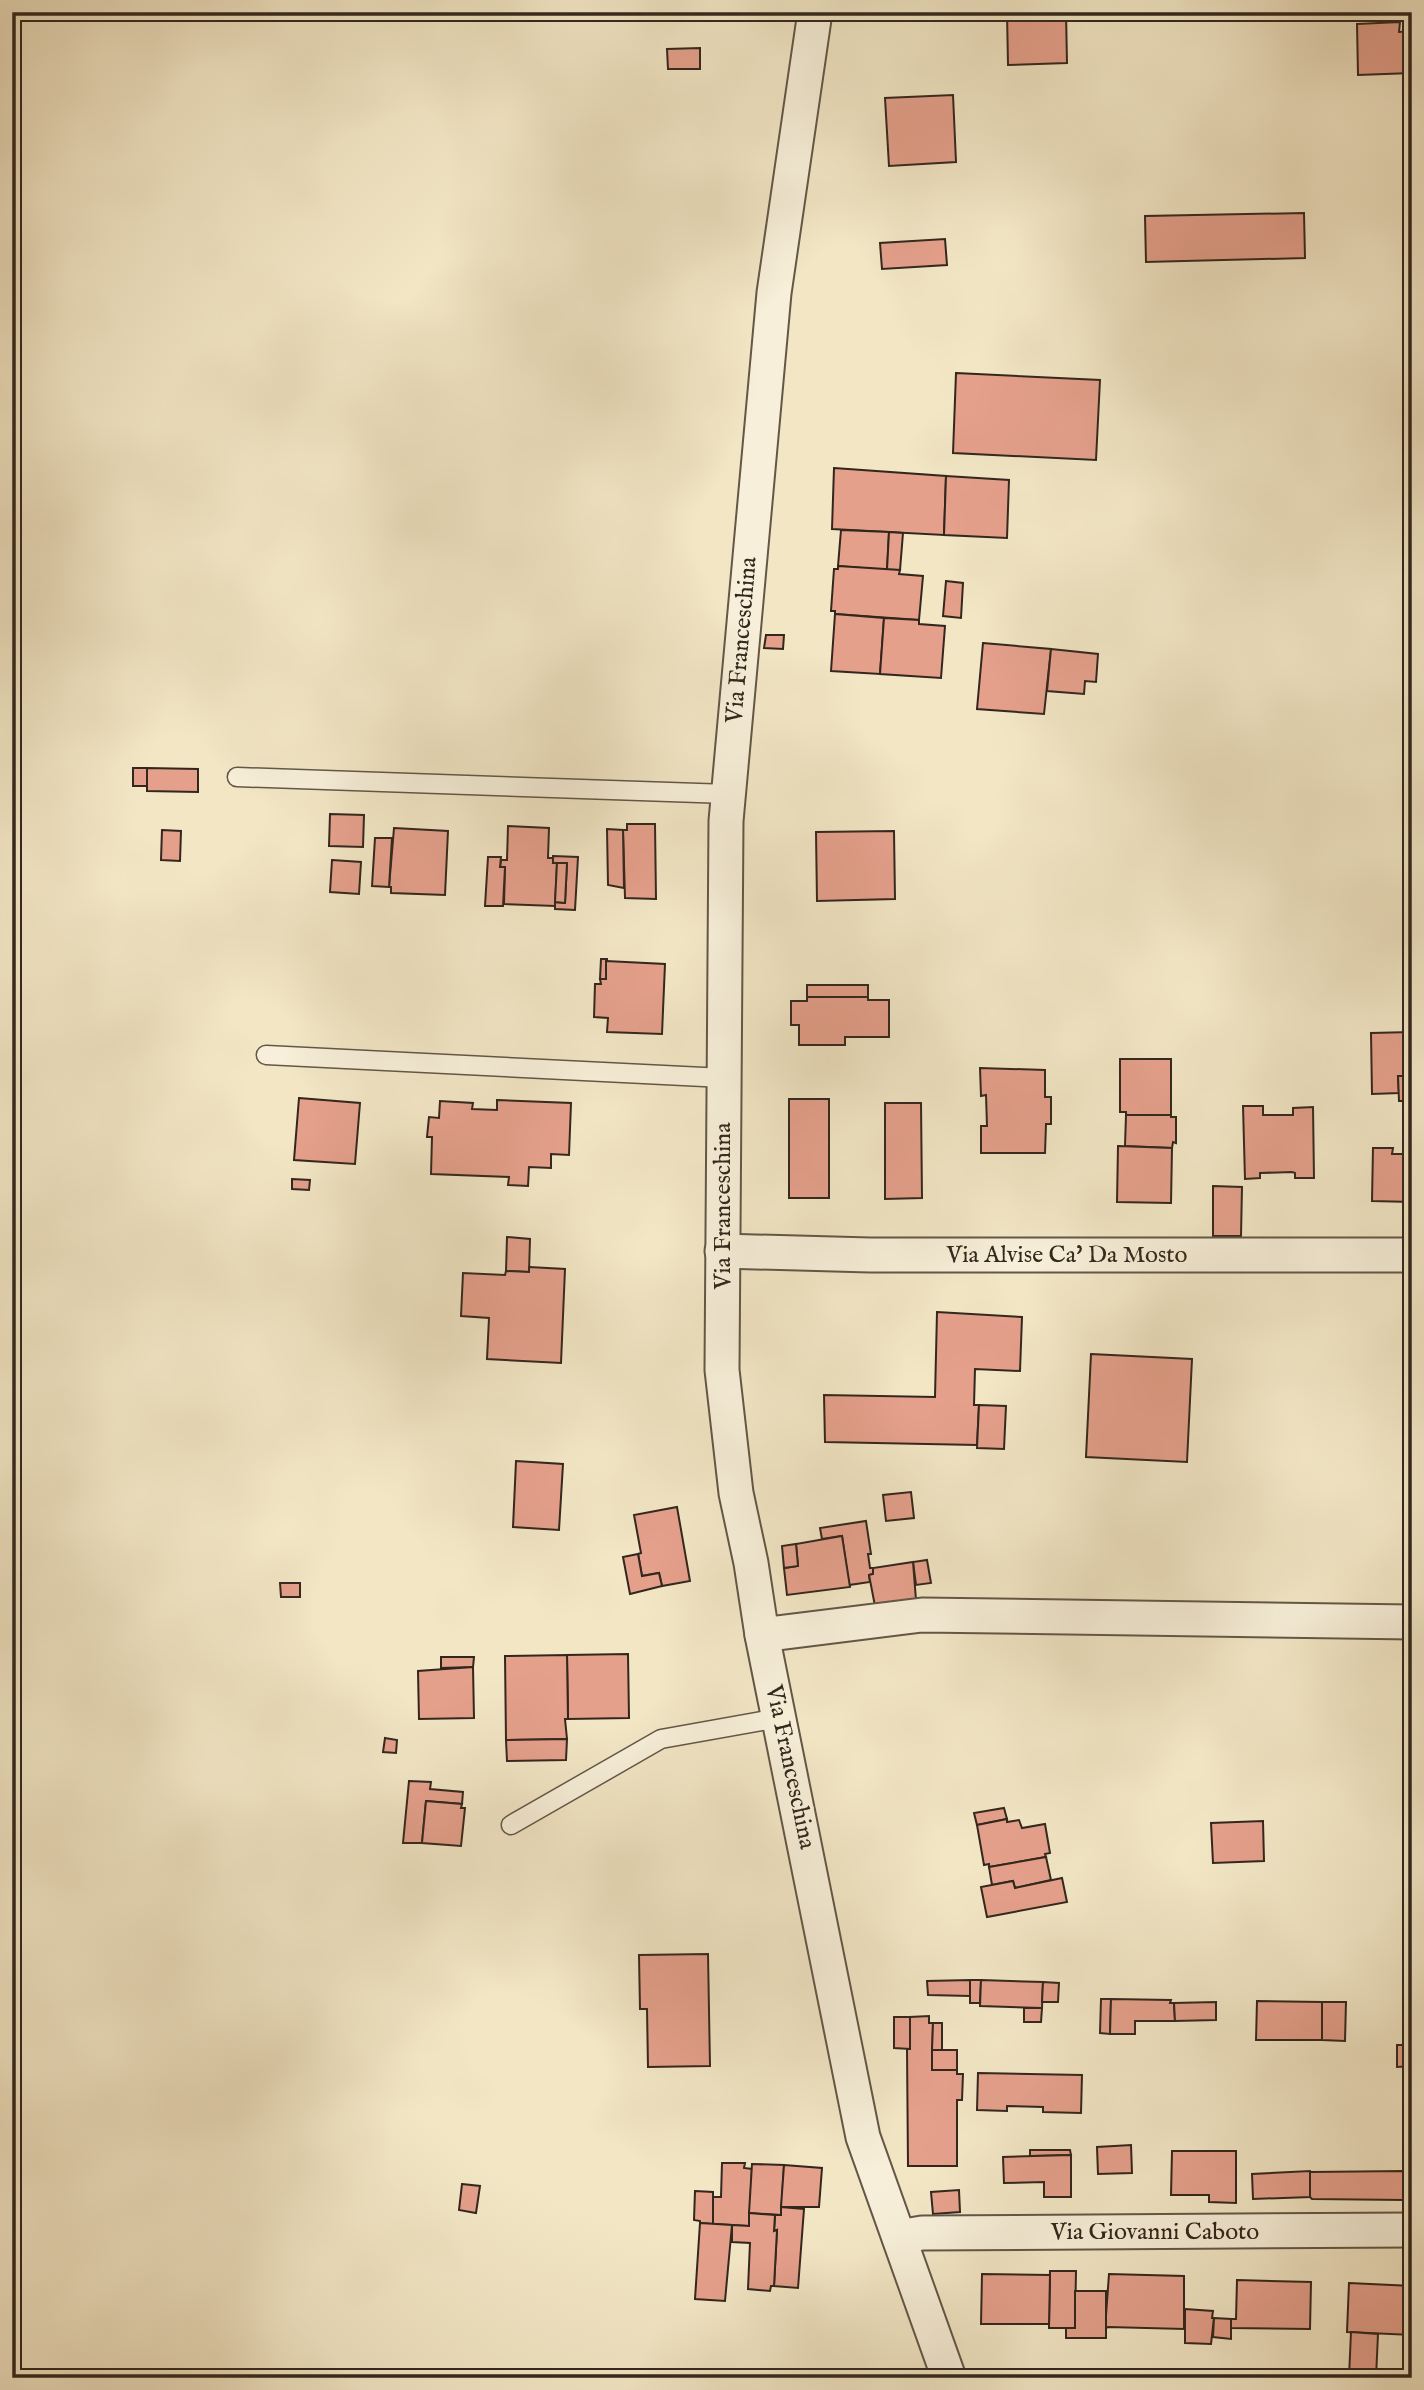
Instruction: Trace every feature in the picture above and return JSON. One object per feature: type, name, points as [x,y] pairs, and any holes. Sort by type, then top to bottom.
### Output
[{"type":"street","name":"Via Franceschina","points":[[815,12],[774,293],[726,821],[722,1251],[724,1384],[736,1493],[751,1563],[762,1635],[863,2137],[948,2378]]},
{"type":"street","name":"Via Alvise Ca' Da Mosto","points":[[722,1251],[870,1255],[1412,1255]]},
{"type":"street","points":[[762,1635],[922,1615],[1412,1622]]},
{"type":"street","name":"Via Giovanni Caboto","points":[[899,2237],[922,2233],[1412,2230]]},
{"type":"lane","points":[[237,777],[728,794]]},
{"type":"lane","points":[[266,1055],[724,1078]]},
{"type":"lane","points":[[511,1825],[661,1740],[779,1718]]},
{"type":"building","points":[[1007,12],[1066,12],[1067,63],[1008,65]]},
{"type":"building","points":[[1400,22],[1399,32],[1412,31],[1412,73],[1358,75],[1357,24]]},
{"type":"building","points":[[700,48],[700,69],[668,69],[667,49]]},
{"type":"building","points":[[953,95],[956,162],[889,166],[885,98]]},
{"type":"building","points":[[1304,213],[1305,258],[1146,262],[1145,216]]},
{"type":"building","points":[[945,239],[947,265],[882,269],[880,243]]},
{"type":"building","points":[[956,373],[1100,380],[1096,460],[953,453]]},
{"type":"building","points":[[834,468],[946,476],[944,535],[832,529]]},
{"type":"building","points":[[946,476],[1009,480],[1007,538],[944,535]]},
{"type":"building","points":[[841,530],[889,532],[887,570],[838,566]]},
{"type":"building","points":[[889,532],[903,533],[900,570],[887,570]]},
{"type":"building","points":[[838,566],[900,570],[899,574],[923,576],[919,620],[835,614],[835,611],[831,611],[834,569],[838,569]]},
{"type":"building","points":[[946,581],[963,583],[961,618],[943,616]]},
{"type":"building","points":[[835,614],[884,618],[880,674],[831,671]]},
{"type":"building","points":[[884,618],[919,620],[919,624],[945,626],[941,678],[880,674]]},
{"type":"building","points":[[766,635],[784,635],[783,649],[764,648]]},
{"type":"building","points":[[983,643],[1051,649],[1044,714],[977,709]]},
{"type":"building","points":[[1051,649],[1098,654],[1096,682],[1085,681],[1084,694],[1047,691]]},
{"type":"building","points":[[133,768],[147,768],[148,786],[133,786]]},
{"type":"building","points":[[147,768],[198,769],[198,792],[147,791]]},
{"type":"building","points":[[330,814],[364,815],[363,847],[329,846]]},
{"type":"building","points":[[627,824],[655,824],[656,899],[625,898],[623,830],[627,830]]},
{"type":"building","points":[[508,826],[549,828],[548,858],[554,858],[553,863],[557,863],[555,906],[504,904],[505,867],[500,867],[501,860],[507,860]]},
{"type":"building","points":[[394,828],[448,831],[445,895],[391,893],[389,887]]},
{"type":"building","points":[[607,829],[623,830],[624,888],[608,885]]},
{"type":"building","points":[[162,830],[181,831],[180,861],[161,860]]},
{"type":"building","points":[[894,831],[895,899],[817,901],[816,832]]},
{"type":"building","points":[[375,838],[392,838],[389,887],[372,886]]},
{"type":"building","points":[[553,856],[578,857],[575,910],[555,909],[555,902],[565,903],[567,863],[553,863]]},
{"type":"building","points":[[488,857],[501,857],[500,867],[505,867],[503,906],[485,906]]},
{"type":"building","points":[[332,860],[361,862],[359,894],[330,892]]},
{"type":"building","points":[[557,863],[567,863],[565,903],[555,902]]},
{"type":"building","points":[[601,959],[607,959],[606,979],[600,979]]},
{"type":"building","points":[[606,961],[665,964],[662,1034],[607,1032],[608,1018],[594,1017],[595,984],[601,984],[600,979],[606,979]]},
{"type":"building","points":[[807,985],[868,985],[868,997],[807,997]]},
{"type":"building","points":[[807,997],[868,997],[868,1000],[889,1000],[889,1037],[845,1037],[845,1045],[799,1045],[799,1025],[791,1025],[791,1001],[807,1001]]},
{"type":"building","points":[[1412,1032],[1412,1076],[1398,1076],[1399,1093],[1372,1094],[1371,1033]]},
{"type":"building","points":[[1120,1059],[1171,1059],[1171,1115],[1126,1115],[1126,1112],[1120,1112]]},
{"type":"building","points":[[980,1068],[1045,1070],[1045,1097],[1051,1097],[1051,1124],[1046,1124],[1045,1153],[981,1153],[981,1126],[987,1126],[986,1095],[981,1096]]},
{"type":"building","points":[[1398,1076],[1412,1076],[1412,1101],[1399,1101]]},
{"type":"building","points":[[299,1098],[360,1103],[355,1164],[294,1160]]},
{"type":"building","points":[[789,1099],[829,1099],[829,1198],[789,1198]]},
{"type":"building","points":[[497,1100],[571,1103],[569,1155],[551,1154],[551,1168],[529,1167],[528,1186],[508,1185],[509,1177],[431,1174],[432,1137],[427,1137],[429,1117],[439,1118],[440,1101],[473,1103],[472,1109],[497,1110]]},
{"type":"building","points":[[885,1103],[921,1103],[922,1198],[885,1199]]},
{"type":"building","points":[[1243,1106],[1263,1106],[1263,1115],[1293,1115],[1293,1108],[1313,1107],[1314,1178],[1295,1178],[1295,1173],[1292,1172],[1260,1173],[1260,1178],[1245,1179]]},
{"type":"building","points":[[1126,1115],[1176,1117],[1176,1143],[1173,1142],[1172,1148],[1125,1146]]},
{"type":"building","points":[[1118,1146],[1172,1148],[1171,1203],[1117,1202]]},
{"type":"building","points":[[1373,1148],[1393,1148],[1392,1154],[1412,1154],[1412,1202],[1372,1201]]},
{"type":"building","points":[[292,1179],[310,1180],[309,1190],[292,1189]]},
{"type":"building","points":[[1213,1186],[1242,1187],[1241,1236],[1213,1236]]},
{"type":"building","points":[[507,1237],[530,1239],[529,1272],[506,1271]]},
{"type":"building","points":[[529,1267],[565,1269],[561,1363],[487,1359],[489,1318],[461,1316],[463,1273],[505,1275],[506,1271],[529,1272]]},
{"type":"building","points":[[937,1312],[1022,1317],[1020,1371],[975,1369],[974,1405],[979,1405],[977,1445],[825,1442],[824,1395],[935,1397]]},
{"type":"building","points":[[1091,1354],[1192,1359],[1187,1462],[1086,1457]]},
{"type":"building","points":[[979,1405],[1006,1406],[1004,1449],[977,1448]]},
{"type":"building","points":[[516,1461],[563,1464],[559,1530],[513,1527]]},
{"type":"building","points":[[911,1492],[914,1518],[886,1521],[883,1495]]},
{"type":"building","points":[[677,1507],[690,1581],[662,1586],[659,1573],[642,1576],[634,1515]]},
{"type":"building","points":[[866,1521],[871,1554],[868,1554],[873,1574],[869,1575],[870,1582],[849,1585],[842,1536],[822,1539],[820,1528]]},
{"type":"building","points":[[842,1536],[850,1587],[787,1595],[784,1568],[798,1566],[796,1544]]},
{"type":"building","points":[[796,1544],[798,1566],[784,1568],[782,1546]]},
{"type":"building","points":[[638,1554],[642,1576],[659,1573],[662,1586],[630,1594],[623,1557]]},
{"type":"building","points":[[927,1560],[931,1583],[916,1585],[913,1562]]},
{"type":"building","points":[[913,1562],[916,1600],[875,1606],[869,1575],[873,1574],[873,1568]]},
{"type":"building","points":[[280,1583],[300,1583],[300,1597],[281,1597]]},
{"type":"building","points":[[628,1654],[629,1718],[568,1719],[567,1655]]},
{"type":"building","points":[[567,1655],[567,1739],[506,1740],[505,1656]]},
{"type":"building","points":[[441,1657],[474,1657],[473,1667],[441,1668]]},
{"type":"building","points":[[473,1667],[474,1718],[419,1719],[418,1671]]},
{"type":"building","points":[[385,1738],[397,1740],[396,1753],[383,1752]]},
{"type":"building","points":[[567,1739],[566,1760],[507,1761],[506,1740]]},
{"type":"building","points":[[409,1781],[431,1782],[430,1789],[463,1792],[462,1804],[426,1801],[422,1843],[403,1843]]},
{"type":"building","points":[[426,1801],[462,1804],[461,1808],[465,1808],[461,1846],[422,1843]]},
{"type":"building","points":[[1004,1808],[1007,1819],[977,1825],[974,1813]]},
{"type":"building","points":[[1007,1819],[1007,1822],[1019,1820],[1022,1828],[1045,1824],[1050,1853],[1045,1854],[1046,1857],[989,1867],[989,1864],[984,1865],[977,1825]]},
{"type":"building","points":[[1263,1821],[1264,1861],[1213,1863],[1211,1823]]},
{"type":"building","points":[[1046,1857],[1051,1880],[1015,1888],[1013,1881],[992,1885],[989,1867]]},
{"type":"building","points":[[1062,1878],[1067,1902],[987,1917],[981,1887],[1013,1881],[1015,1888]]},
{"type":"building","points":[[708,1954],[710,2066],[648,2067],[647,2009],[640,2009],[639,1955]]},
{"type":"building","points":[[970,1980],[970,1996],[928,1995],[927,1981]]},
{"type":"building","points":[[970,1980],[981,1980],[980,2003],[970,2003]]},
{"type":"building","points":[[981,1980],[1043,1982],[1042,2008],[980,2006]]},
{"type":"building","points":[[1043,1982],[1059,1983],[1058,2002],[1042,2002]]},
{"type":"building","points":[[1101,1999],[1111,1999],[1110,2034],[1100,2033]]},
{"type":"building","points":[[1111,1999],[1171,2000],[1170,2003],[1174,2003],[1175,2021],[1135,2021],[1135,2034],[1110,2034]]},
{"type":"building","points":[[1257,2001],[1322,2002],[1322,2040],[1256,2040]]},
{"type":"building","points":[[1216,2002],[1216,2020],[1175,2021],[1174,2003]]},
{"type":"building","points":[[1322,2002],[1346,2002],[1345,2041],[1322,2040]]},
{"type":"building","points":[[1024,2008],[1042,2008],[1041,2022],[1024,2022]]},
{"type":"building","points":[[929,2016],[929,2023],[933,2023],[932,2070],[957,2070],[957,2074],[963,2074],[962,2100],[957,2100],[957,2166],[908,2166],[907,2049],[910,2049],[910,2017]]},
{"type":"building","points":[[894,2017],[910,2017],[910,2049],[894,2048]]},
{"type":"building","points":[[933,2023],[942,2023],[942,2050],[932,2050]]},
{"type":"building","points":[[1408,2025],[1412,2025],[1412,2066],[1397,2067],[1397,2045],[1408,2045]]},
{"type":"building","points":[[932,2050],[957,2050],[957,2070],[932,2070]]},
{"type":"building","points":[[978,2073],[1082,2075],[1081,2113],[1043,2112],[1043,2107],[1007,2106],[1007,2111],[977,2110]]},
{"type":"building","points":[[1131,2145],[1132,2173],[1098,2174],[1097,2147]]},
{"type":"building","points":[[1030,2150],[1070,2150],[1071,2155],[1030,2156]]},
{"type":"building","points":[[1172,2151],[1236,2151],[1236,2203],[1209,2202],[1209,2195],[1171,2195]]},
{"type":"building","points":[[1071,2155],[1071,2197],[1044,2197],[1044,2182],[1004,2183],[1003,2157]]},
{"type":"building","points":[[722,2163],[745,2163],[744,2168],[752,2169],[749,2226],[713,2224],[713,2197],[721,2197]]},
{"type":"building","points":[[752,2164],[784,2165],[781,2215],[749,2213]]},
{"type":"building","points":[[784,2165],[822,2168],[819,2207],[781,2207]]},
{"type":"building","points":[[1310,2171],[1310,2197],[1253,2199],[1252,2174]]},
{"type":"building","points":[[1404,2171],[1404,2200],[1310,2197],[1310,2172]]},
{"type":"building","points":[[462,2184],[480,2186],[476,2213],[459,2210]]},
{"type":"building","points":[[959,2190],[960,2212],[933,2214],[931,2192]]},
{"type":"building","points":[[695,2191],[713,2192],[713,2224],[694,2220]]},
{"type":"building","points":[[781,2207],[804,2209],[798,2288],[774,2286],[777,2230],[774,2231],[775,2215],[781,2215]]},
{"type":"building","points":[[749,2213],[775,2215],[774,2231],[777,2230],[774,2286],[771,2286],[770,2291],[748,2289],[750,2243],[732,2242],[732,2225],[749,2226]]},
{"type":"building","points":[[700,2223],[732,2225],[725,2301],[695,2299]]},
{"type":"building","points":[[1050,2271],[1076,2271],[1075,2328],[1049,2328]]},
{"type":"building","points":[[982,2274],[1050,2275],[1049,2324],[981,2324]]},
{"type":"building","points":[[1109,2274],[1184,2276],[1184,2329],[1105,2329]]},
{"type":"building","points":[[1237,2280],[1311,2282],[1310,2329],[1231,2328],[1231,2319],[1236,2319]]},
{"type":"building","points":[[1349,2283],[1412,2286],[1412,2335],[1347,2332]]},
{"type":"building","points":[[1075,2291],[1106,2291],[1106,2338],[1066,2338],[1066,2328],[1075,2328]]},
{"type":"building","points":[[1185,2309],[1213,2311],[1211,2344],[1185,2343]]},
{"type":"building","points":[[1214,2318],[1231,2319],[1231,2339],[1213,2337]]},
{"type":"building","points":[[1351,2332],[1378,2334],[1376,2378],[1349,2377]]}]
